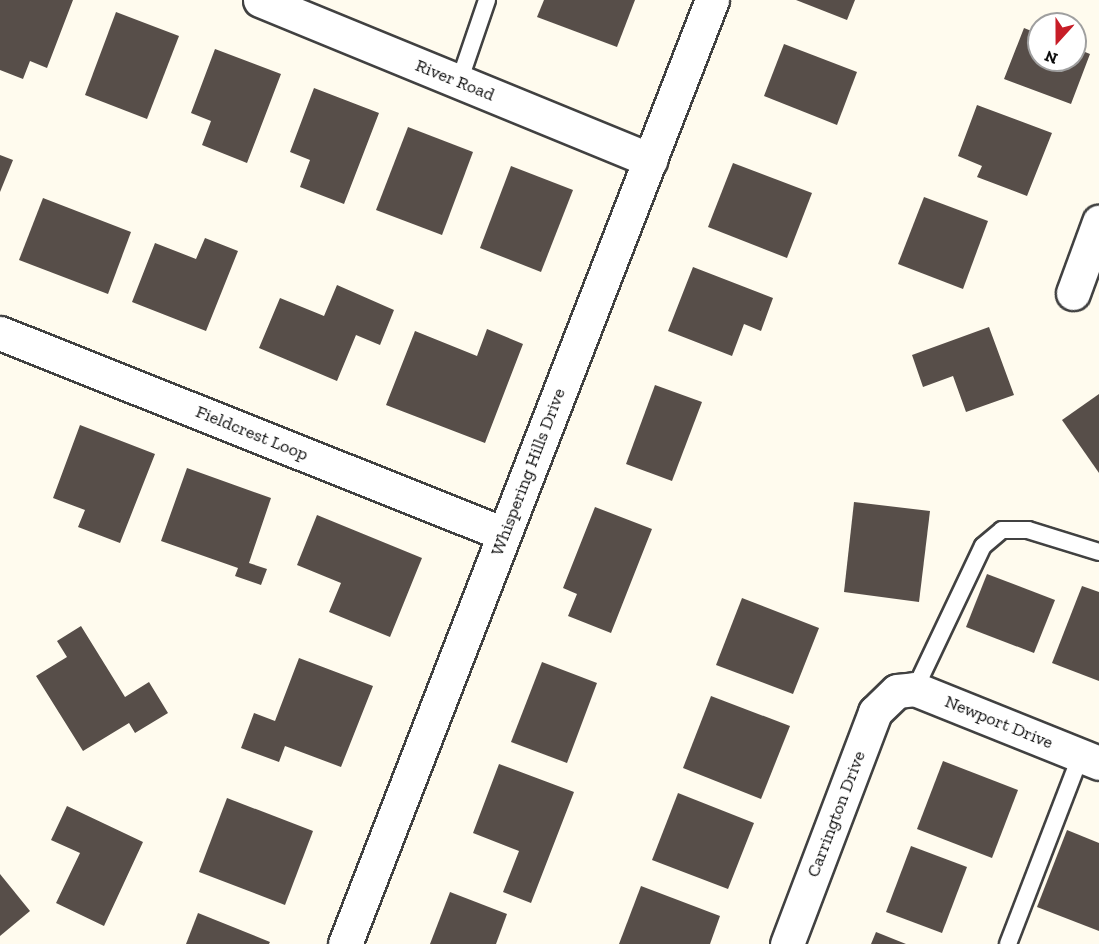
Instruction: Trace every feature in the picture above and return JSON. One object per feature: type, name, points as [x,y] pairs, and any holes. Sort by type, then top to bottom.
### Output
[{"type":"street","name":"River Road","points":[[260,0],[650,160]]},
{"type":"street","name":"Whispering Hills Drive","points":[[345,944],[712,0]]},
{"type":"street","points":[[1073,292],[1099,222]]},
{"type":"street","name":"Fieldcrest Loop","points":[[0,333],[504,534]]},
{"type":"street","name":"Newport Drive","points":[[906,690],[1090,759]]},
{"type":"street","name":"Carrington Drive","points":[[787,944],[875,712],[906,690]]},
{"type":"lane","points":[[459,82],[487,0]]},
{"type":"lane","points":[[906,690],[983,546],[1002,531],[1028,530],[1099,552]]},
{"type":"lane","points":[[1008,944],[1090,759]]},
{"type":"building","points":[[0,0],[73,0],[47,68],[30,61],[23,79],[0,70]]},
{"type":"building","points":[[544,0],[635,0],[617,47],[537,17]]},
{"type":"building","points":[[796,0],[855,0],[847,20]]},
{"type":"building","points":[[116,12],[179,36],[147,119],[85,95]]},
{"type":"building","points":[[1024,28],[1027,29],[1027,72],[1083,72],[1071,104],[1004,79]]},
{"type":"building","points":[[784,44],[857,72],[837,125],[764,96]]},
{"type":"building","points":[[215,49],[281,74],[247,163],[202,145],[211,121],[191,113]]},
{"type":"building","points":[[314,88],[379,113],[344,204],[300,187],[310,160],[290,152]]},
{"type":"building","points":[[977,105],[1052,133],[1027,196],[977,177],[982,166],[958,156]]},
{"type":"building","points":[[408,127],[473,152],[442,235],[376,210]]},
{"type":"building","points":[[0,155],[13,160],[0,192]]},
{"type":"building","points":[[733,163],[812,193],[787,258],[708,227]]},
{"type":"building","points":[[511,166],[573,190],[541,272],[480,248]]},
{"type":"building","points":[[924,197],[988,221],[963,289],[898,264]]},
{"type":"building","points":[[43,198],[131,232],[108,294],[19,260]]},
{"type":"building","points":[[205,238],[238,251],[206,331],[132,302],[155,243],[196,259]]},
{"type":"building","points":[[693,267],[773,298],[761,331],[744,324],[732,356],[668,331]]},
{"type":"building","points":[[337,285],[394,310],[380,345],[356,335],[337,381],[259,348],[280,298],[324,316]]},
{"type":"building","points":[[989,327],[1014,395],[966,412],[953,376],[923,387],[912,355]]},
{"type":"building","points":[[487,329],[523,344],[485,443],[386,405],[415,331],[477,356]]},
{"type":"building","points":[[655,385],[702,402],[672,481],[626,464]]},
{"type":"building","points":[[1099,394],[1099,473],[1062,420]]},
{"type":"building","points":[[80,425],[155,454],[120,543],[78,527],[85,510],[53,498]]},
{"type":"building","points":[[187,468],[271,498],[249,563],[267,569],[261,585],[235,576],[238,568],[161,541]]},
{"type":"building","points":[[854,502],[930,511],[919,602],[844,592]]},
{"type":"building","points":[[595,507],[652,529],[611,633],[568,616],[577,594],[563,588]]},
{"type":"building","points":[[317,515],[422,558],[390,637],[329,612],[341,583],[297,565]]},
{"type":"building","points":[[987,574],[1055,600],[1034,653],[966,627]]},
{"type":"building","points":[[1082,586],[1099,592],[1099,681],[1052,663]]},
{"type":"building","points":[[742,598],[819,628],[793,694],[716,665]]},
{"type":"building","points":[[81,626],[125,697],[149,682],[168,713],[135,733],[129,723],[83,751],[36,676],[67,657],[57,641]]},
{"type":"building","points":[[299,658],[373,686],[341,767],[285,746],[279,762],[241,748],[254,713],[275,721]]},
{"type":"building","points":[[542,662],[597,683],[567,763],[511,742]]},
{"type":"building","points":[[711,696],[790,726],[761,799],[683,768]]},
{"type":"building","points":[[943,761],[1018,790],[992,858],[917,829]]},
{"type":"building","points":[[499,764],[574,792],[531,903],[503,892],[519,851],[473,833]]},
{"type":"building","points":[[678,793],[754,823],[728,889],[652,860]]},
{"type":"building","points":[[227,798],[313,831],[285,905],[199,872]]},
{"type":"building","points":[[67,806],[143,842],[104,926],[56,903],[80,853],[51,840]]},
{"type":"building","points":[[1067,830],[1099,843],[1099,931],[1037,907]]},
{"type":"building","points":[[911,846],[967,867],[942,933],[886,912]]},
{"type":"building","points":[[0,874],[30,911],[0,936]]},
{"type":"building","points":[[641,886],[720,916],[710,944],[619,944]]},
{"type":"building","points":[[450,892],[507,914],[496,944],[430,944]]},
{"type":"building","points":[[198,913],[270,942],[269,944],[186,944]]},
{"type":"building","points":[[876,932],[906,944],[871,944]]}]
